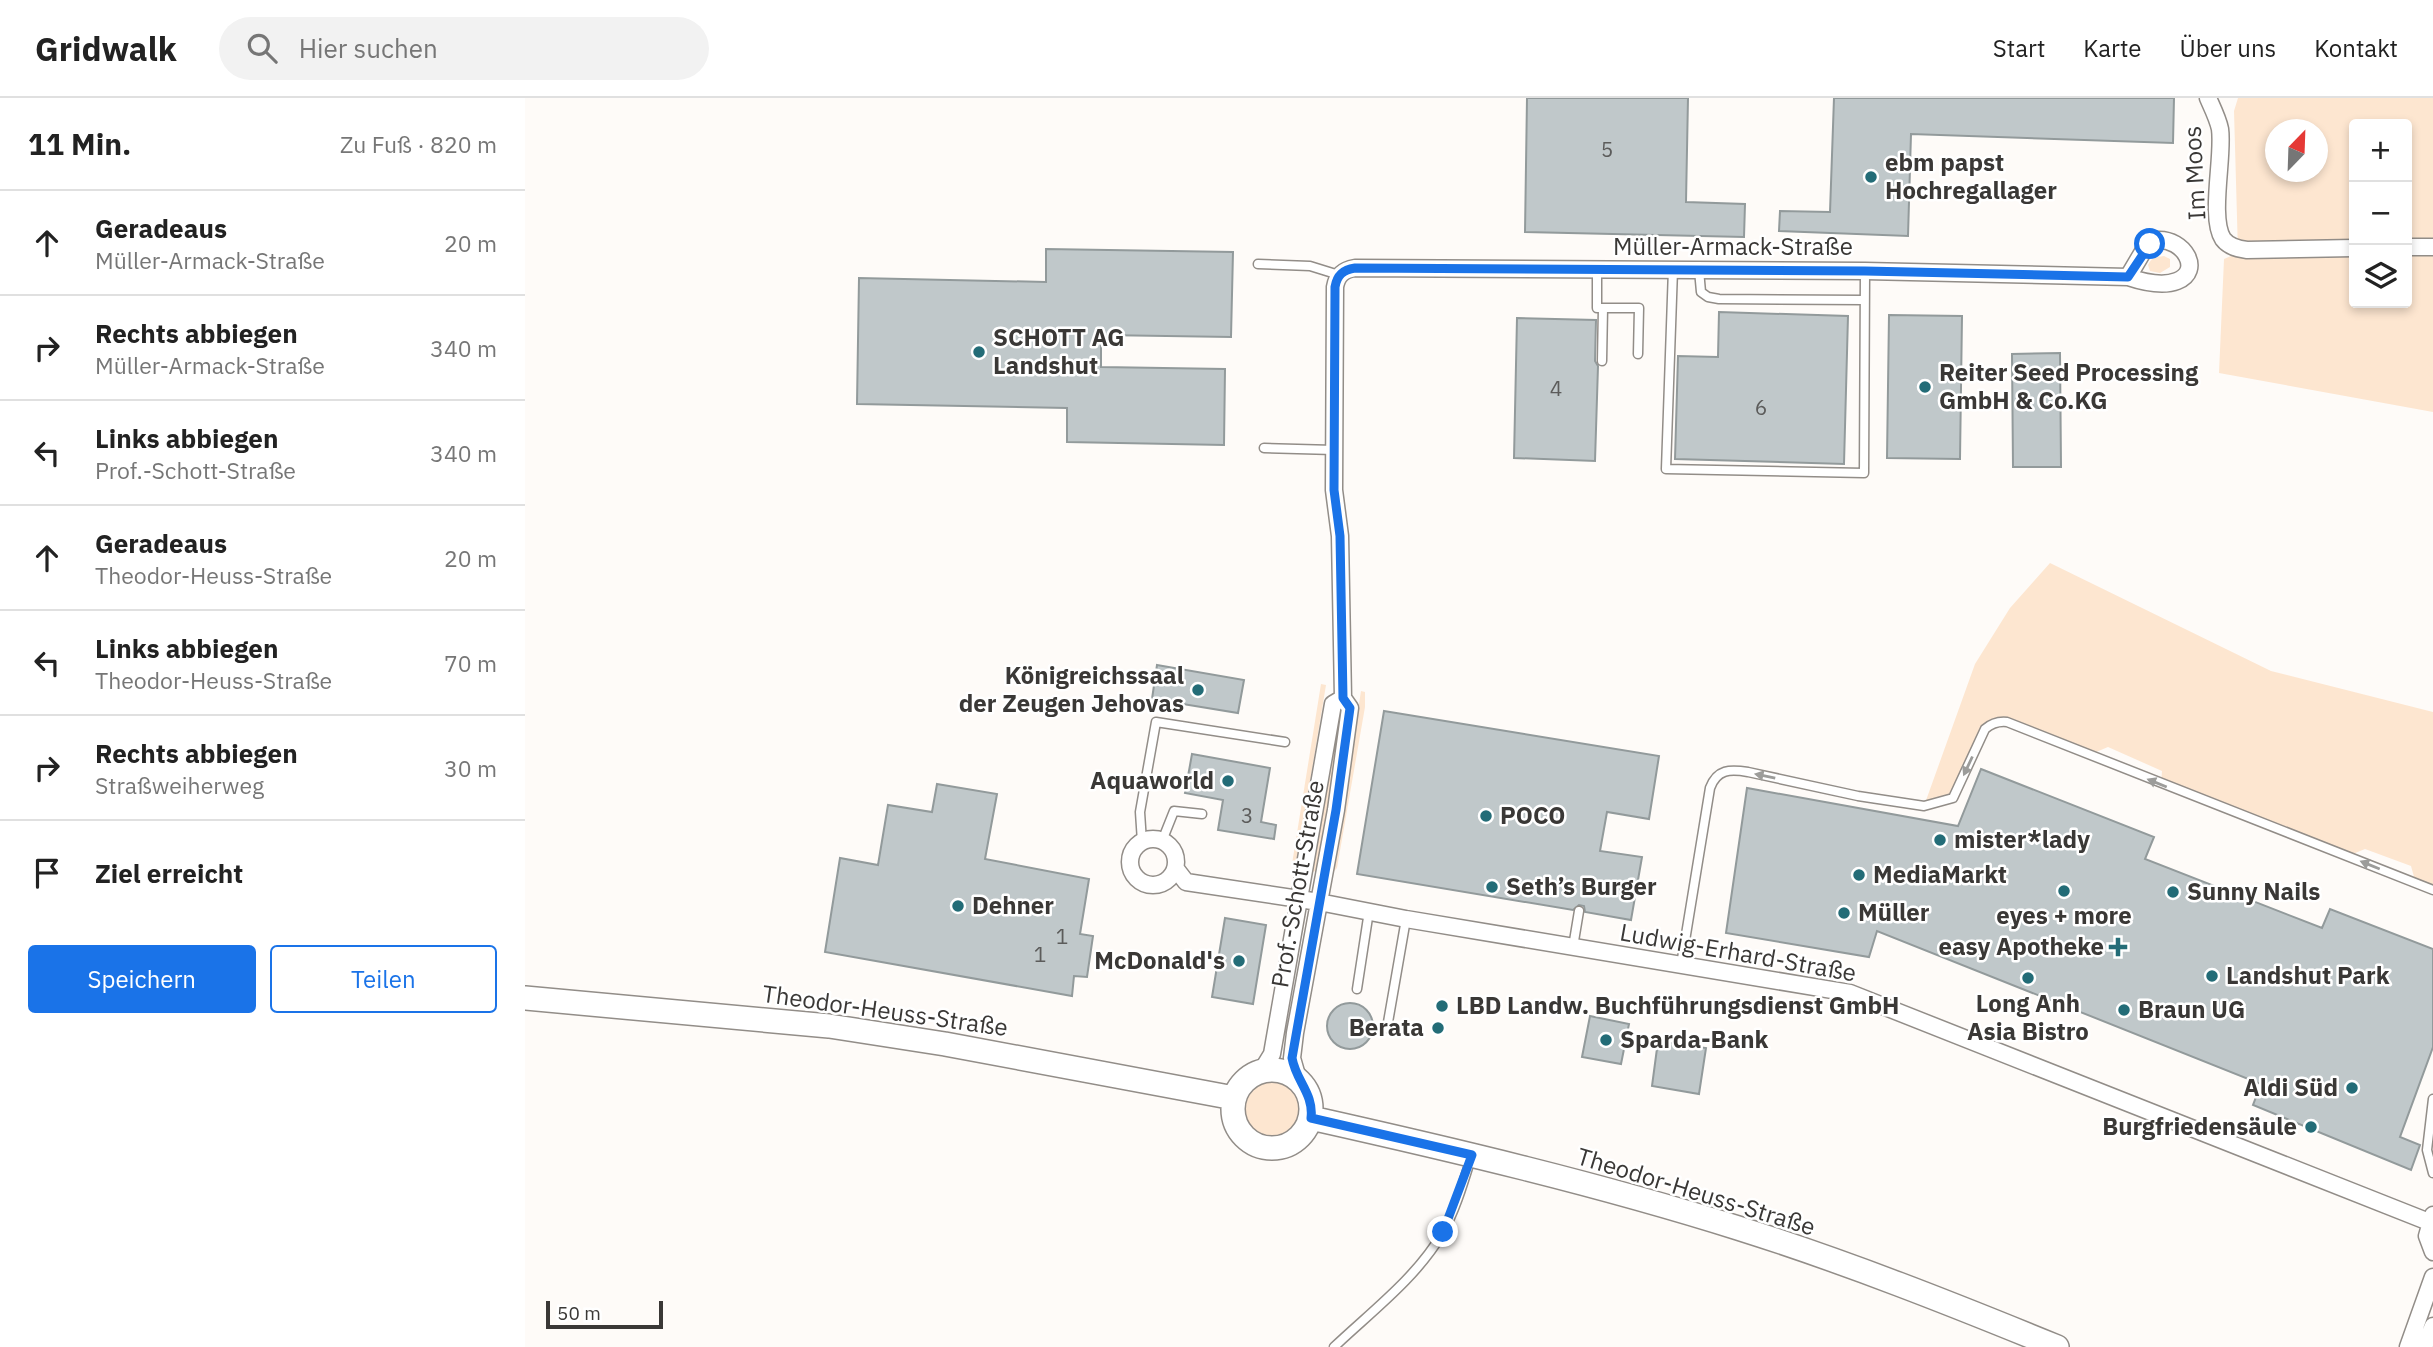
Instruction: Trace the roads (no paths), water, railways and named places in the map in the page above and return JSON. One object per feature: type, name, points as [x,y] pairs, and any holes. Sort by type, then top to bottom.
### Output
[{"type":"main road","name":"Theodor-Heuss-Straße","points":[[525,998],[829,1026],[946,1044],[1234,1098]]},
{"type":"main road","points":[[1280,1071],[1298,1079],[1310,1097],[1311,1118],[1303,1134],[1289,1145],[1280,1148],[1262,1147],[1246,1139],[1236,1125],[1233,1107],[1234,1098],[1244,1082],[1261,1072],[1280,1071]]},
{"type":"main road","name":"Theodor-Heuss-Straße","points":[[1311,1118],[1472,1155],[1621,1194],[1739,1229],[1874,1275],[2057,1347]]},
{"type":"street","name":"Im Moos","points":[[2208,98],[2220,129],[2218,215],[2222,237],[2227,243],[2237,249],[2247,250],[2349,248]]},
{"type":"street","points":[[2412,247],[2433,247]]},
{"type":"street","name":"Müller-Armack-Straße","points":[[1339,275],[1346,269],[1355,268],[1865,271],[2128,277]]},
{"type":"street","name":"Prof.-Schott-Straße","points":[[1298,1079],[1293,1066],[1293,1051],[1336,810],[1350,708],[1343,698],[1340,536],[1334,490],[1335,287],[1339,275]]},
{"type":"street","name":"Prof.-Schott-Straße","points":[[1261,1072],[1272,1054],[1333,704],[1343,698]]},
{"type":"street","points":[[1148,839],[1162,841],[1168,844],[1175,855],[1176,869],[1163,884],[1150,885],[1138,879],[1130,861],[1134,849],[1142,842],[1148,839]]},
{"type":"street","name":"Ludwig-Erhard-Straße","points":[[1176,869],[1186,881],[1850,993],[2431,1219]]},
{"type":"street","points":[[2431,1219],[2427,1236],[2433,1252]]},
{"type":"street","points":[[2408,1347],[2433,1277]]},
{"type":"street","points":[[2402,1347],[2416,1325]]},
{"type":"street","points":[[2424,1347],[2433,1326]]},
{"type":"lane","points":[[1258,264],[1310,266],[1339,275]]},
{"type":"lane","points":[[1597,269],[1597,308],[1639,308],[1639,354]]},
{"type":"lane","points":[[1673,269],[1666,468],[1864,473],[1865,271]]},
{"type":"lane","points":[[1699,270],[1702,292],[1708,297],[1719,299],[1864,300]]},
{"type":"lane","points":[[1602,361],[1603,307]]},
{"type":"lane","points":[[1264,447],[1334,450]]},
{"type":"lane","points":[[1142,842],[1140,813],[1157,722],[1285,742]]},
{"type":"lane","points":[[1681,965],[1710,788],[1713,779],[1721,772],[1732,770],[1858,796],[1924,806],[1953,798],[1985,729],[1991,723],[2007,722],[2433,890]]},
{"type":"lane","points":[[1162,841],[1174,811],[1202,814]]},
{"type":"lane","points":[[1357,989],[1369,911]]},
{"type":"lane","points":[[1573,947],[1579,911]]},
{"type":"lane","points":[[1387,1028],[1406,919]]},
{"type":"lane","points":[[2433,1099],[2427,1150],[2433,1173]]},
{"type":"lane","points":[[1334,1347],[1412,1274],[1430,1252],[1452,1212],[1472,1155]]},
{"type":"place","name":"ebm papst Hochregallager","points":[[1871,177]]},
{"type":"place","name":"SCHOTT AG Landshut","points":[[979,352]]},
{"type":"place","name":"Reiter Seed Processing GmbH & Co.KG","points":[[1925,387]]},
{"type":"place","name":"Königreichssaal der Zeugen Jehovas","points":[[1198,690]]},
{"type":"place","name":"Aquaworld","points":[[1228,781]]},
{"type":"place","name":"POCO","points":[[1486,816]]},
{"type":"place","name":"mister*lady","points":[[1940,840]]},
{"type":"place","name":"MediaMarkt","points":[[1859,875]]},
{"type":"place","name":"Seth’s Burger","points":[[1492,887]]},
{"type":"place","name":"eyes + more","points":[[2064,891]]},
{"type":"place","name":"Sunny Nails","points":[[2173,892]]},
{"type":"place","name":"Dehner","points":[[958,906]]},
{"type":"place","name":"Müller","points":[[1844,913]]},
{"type":"place","name":"easy Apotheke","points":[[2118,947]]},
{"type":"place","name":"McDonald's","points":[[1239,961]]},
{"type":"place","name":"Landshut Park","points":[[2212,976]]},
{"type":"place","name":"Long Anh Asia Bistro","points":[[2028,978]]},
{"type":"place","name":"LBD Landw. Buchführungsdienst GmbH","points":[[1442,1006]]},
{"type":"place","name":"Braun UG","points":[[2124,1010]]},
{"type":"place","name":"Berata","points":[[1438,1028]]},
{"type":"place","name":"Sparda-Bank","points":[[1606,1040]]},
{"type":"place","name":"Aldi Süd","points":[[2352,1088]]},
{"type":"place","name":"Burgfriedensäule","points":[[2311,1127]]}]
